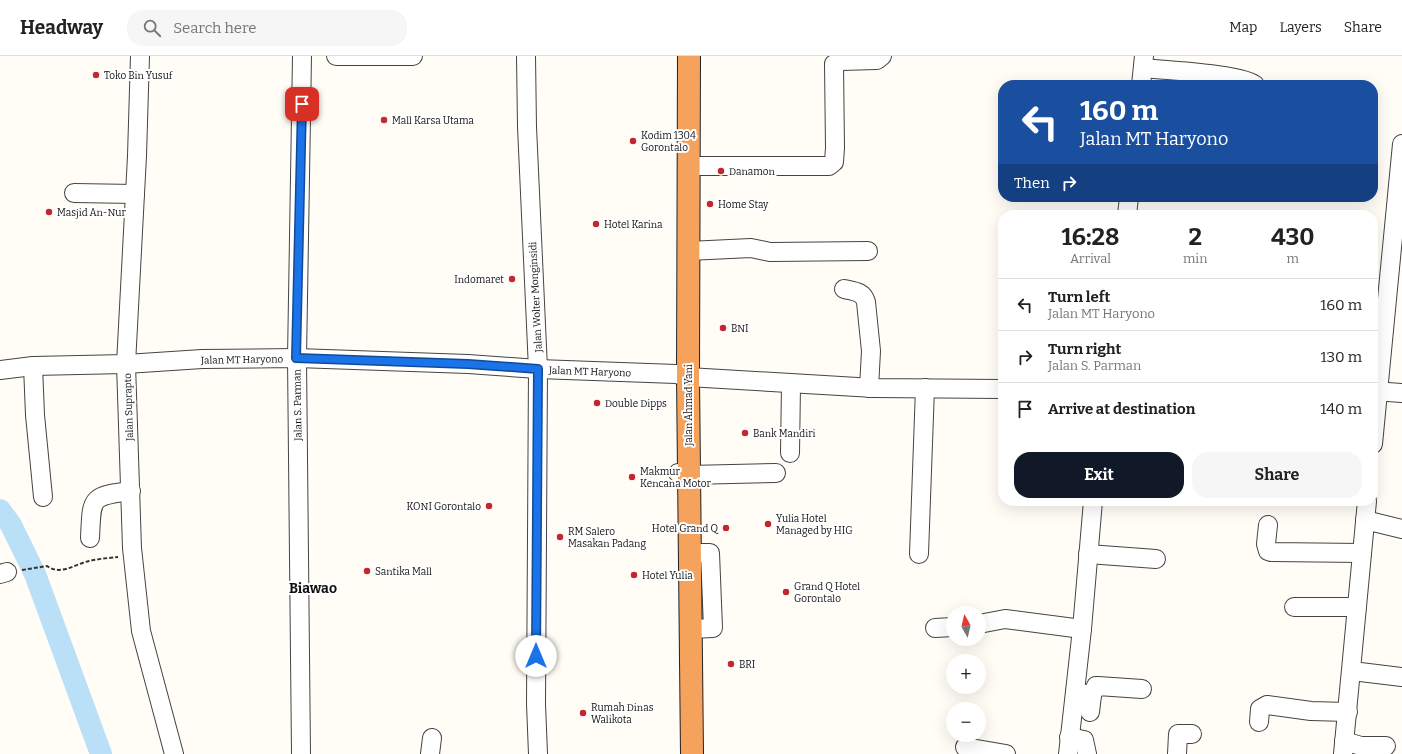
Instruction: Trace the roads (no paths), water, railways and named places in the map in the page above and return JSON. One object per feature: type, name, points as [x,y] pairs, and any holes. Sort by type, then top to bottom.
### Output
[{"type":"highway","name":"Jalan Ahmad Yani","points":[[678,56],[683,133],[682,375],[686,720],[692,754]]},
{"type":"highway","name":"Jalan Ahmad Yani","points":[[682,286],[688,251],[689,166],[683,133],[690,56]]},
{"type":"highway","name":"Jalan Ahmad Yani","points":[[680,754],[686,720],[691,629],[689,553],[683,474]]},
{"type":"street","name":"Jalan Suprapto","points":[[140,56],[135,194],[126,364],[133,555],[141,631],[174,754]]},
{"type":"street","name":"Jalan S. Parman","points":[[301,754],[296,358],[302,56]]},
{"type":"street","points":[[336,56],[413,56]]},
{"type":"street","name":"Jalan Wolter Monginsidi","points":[[526,56],[527,127],[538,369],[536,704],[538,754]]},
{"type":"street","points":[[689,166],[829,166],[834,162],[834,64],[840,61],[877,60],[882,56]]},
{"type":"street","points":[[1143,70],[1221,76],[1247,80]]},
{"type":"street","points":[[1378,342],[1380,292],[1402,144]]},
{"type":"street","points":[[74,193],[135,194]]},
{"type":"street","points":[[688,251],[752,248],[770,252],[868,251]]},
{"type":"street","points":[[844,289],[859,292],[865,298],[871,351],[872,388]]},
{"type":"street","name":"Jalan MT Haryono","points":[[0,370],[32,366],[126,364],[202,359],[296,358],[468,364],[538,369],[682,375],[791,384],[872,388],[998,389]]},
{"type":"street","points":[[32,366],[43,497]]},
{"type":"street","points":[[790,453],[791,384]]},
{"type":"street","points":[[919,554],[925,388]]},
{"type":"street","points":[[1378,391],[1402,393]]},
{"type":"street","points":[[683,474],[776,473]]},
{"type":"street","points":[[90,538],[92,510],[97,500],[106,494],[130,491]]},
{"type":"street","points":[[1086,700],[1082,629],[1093,506]]},
{"type":"street","points":[[1366,506],[1352,671],[1343,748],[1386,746]]},
{"type":"street","points":[[1365,520],[1402,530]]},
{"type":"street","points":[[1268,525],[1266,544],[1268,551],[1271,552],[1362,553]]},
{"type":"street","points":[[1088,554],[1156,559]]},
{"type":"street","points":[[1294,607],[1357,607]]},
{"type":"street","points":[[986,623],[1005,620],[1082,629]]},
{"type":"street","points":[[935,628],[946,627]]},
{"type":"street","points":[[1352,671],[1402,677]]},
{"type":"street","points":[[1069,745],[1086,700],[1096,686],[1142,689]]},
{"type":"street","points":[[1259,722],[1260,709],[1267,705],[1312,711],[1348,712]]},
{"type":"street","points":[[1177,754],[1178,734],[1192,734]]},
{"type":"street","points":[[1069,745],[1084,740],[1087,754]]},
{"type":"street","points":[[965,747],[1006,754]]},
{"type":"waterway","points":[[0,510],[11,525],[35,574],[101,754]]},
{"type":"place","name":"Toko Bin Yusuf","points":[[96,75]]},
{"type":"place","name":"Mall Karsa Utama","points":[[384,120]]},
{"type":"place","name":"Kodim 1304 Gorontalo","points":[[633,141]]},
{"type":"place","name":"Danamon","points":[[721,171]]},
{"type":"place","name":"Home Stay","points":[[710,204]]},
{"type":"place","name":"Masjid An-Nur","points":[[49,212]]},
{"type":"place","name":"Hotel Karina","points":[[596,224]]},
{"type":"place","name":"Indomaret","points":[[512,279]]},
{"type":"place","name":"BNI","points":[[723,328]]},
{"type":"place","name":"Double Dipps","points":[[597,403]]},
{"type":"place","name":"Bank Mandiri","points":[[745,433]]},
{"type":"place","name":"Makmur Kencana Motor","points":[[632,477]]},
{"type":"place","name":"KONI Gorontalo","points":[[489,506]]},
{"type":"place","name":"Yulia Hotel Managed by HIG","points":[[768,524]]},
{"type":"place","name":"Hotel Grand Q","points":[[726,528]]},
{"type":"place","name":"RM Salero Masakan Padang","points":[[560,537]]},
{"type":"place","name":"Santika Mall","points":[[367,571]]},
{"type":"place","name":"Hotel Yulia","points":[[634,575]]},
{"type":"place","name":"Grand Q Hotel Gorontalo","points":[[786,592]]},
{"type":"place","name":"BRI","points":[[731,664]]},
{"type":"place","name":"Rumah Dinas Walikota","points":[[583,713]]},
{"type":"district","name":"Biawao","points":[[313,588]]}]
